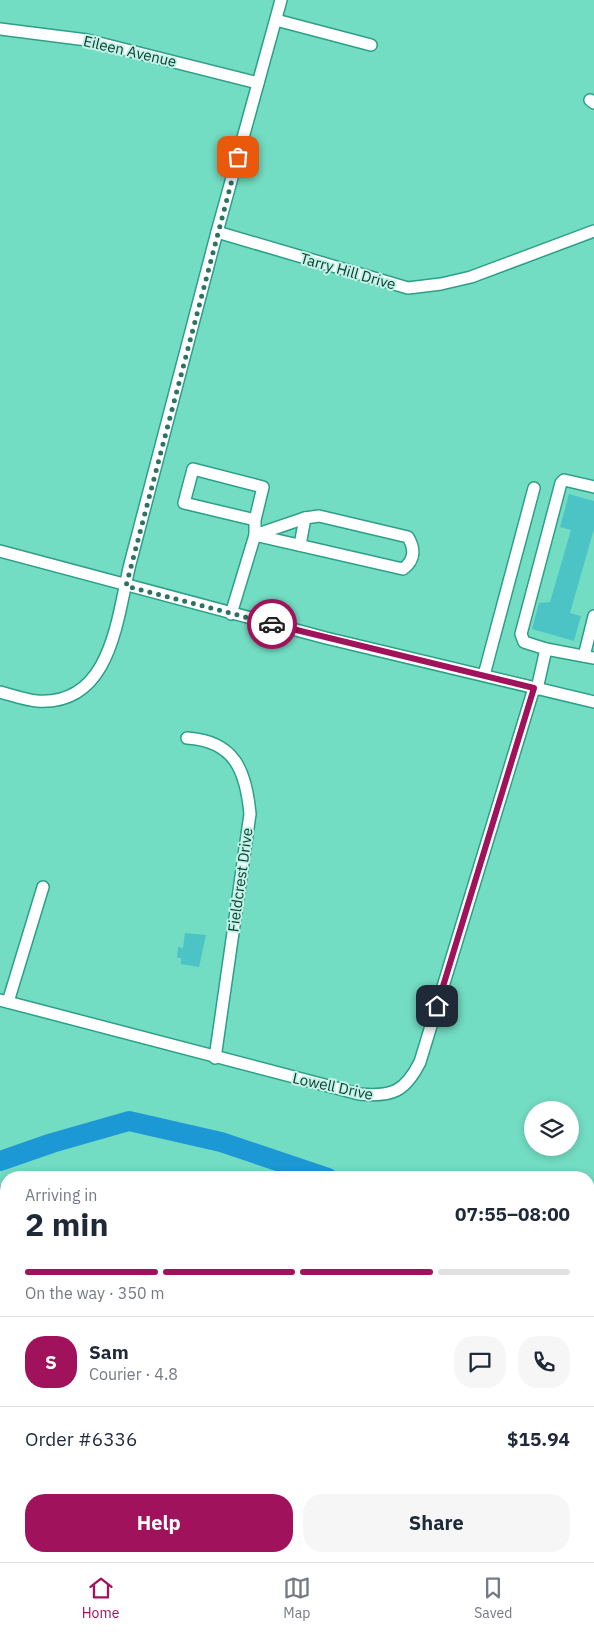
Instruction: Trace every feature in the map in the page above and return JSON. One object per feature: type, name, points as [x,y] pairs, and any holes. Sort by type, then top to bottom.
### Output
[{"type":"street","points":[[0,692],[44,701],[62,699],[86,686],[98,672],[105,657],[122,607],[217,232],[281,0]]},
{"type":"street","points":[[276,20],[372,45]]},
{"type":"street","name":"Eileen Avenue","points":[[0,29],[87,40],[258,83]]},
{"type":"street","name":"Tarry Hill Drive","points":[[217,232],[408,288],[441,284],[471,276],[594,231]]},
{"type":"street","points":[[231,614],[255,535],[255,520],[263,487],[193,469],[184,504],[255,520]]},
{"type":"street","points":[[594,487],[564,480],[561,483],[521,634],[524,642],[546,649],[589,657],[594,616]]},
{"type":"street","points":[[484,675],[534,488]]},
{"type":"street","points":[[319,516],[408,537],[413,545],[414,554],[410,564],[403,569],[255,535],[305,518],[319,516]]},
{"type":"street","points":[[300,545],[305,518]]},
{"type":"street","points":[[0,551],[231,614],[594,702]]},
{"type":"street","name":"Lowell Drive","points":[[4,1001],[359,1094],[379,1096],[397,1091],[411,1079],[420,1062],[546,649]]},
{"type":"street","name":"Fieldcrest Drive","points":[[187,738],[204,739],[220,744],[230,753],[241,772],[248,793],[250,814],[216,1058]]},
{"type":"street","points":[[4,1001],[44,887]]},
{"type":"building","points":[[569,494],[594,501],[594,529],[570,613],[581,616],[574,641],[532,629],[539,603],[550,602],[571,530],[560,527]]},
{"type":"building","points":[[185,933],[206,935],[199,967],[181,964],[181,958],[177,958],[178,947],[183,948]]},
{"type":"waterway","points":[[0,1161],[52,1143],[129,1121],[221,1142],[307,1171]]},
{"type":"way so far","points":[[238,157],[127,575],[126,586],[272,624]]},
{"type":"route","points":[[272,624],[534,688],[437,1006]]}]
